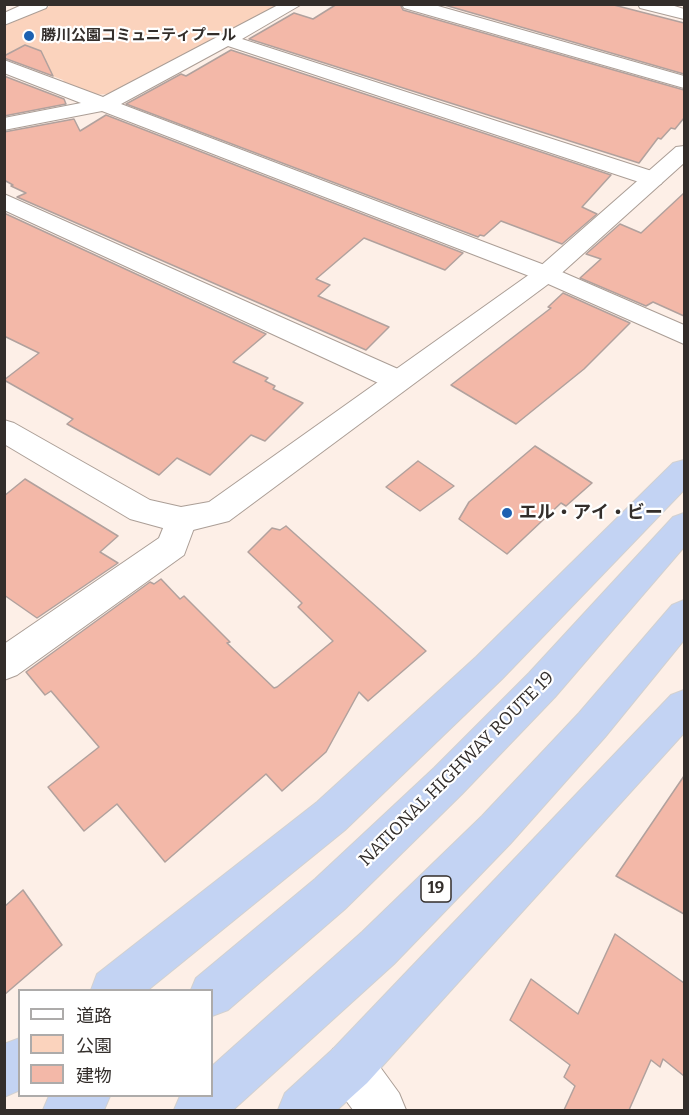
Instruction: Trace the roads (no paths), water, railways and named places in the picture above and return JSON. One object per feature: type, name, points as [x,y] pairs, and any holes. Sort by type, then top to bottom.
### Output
[{"type":"highway","points":[[114,989],[331,816],[489,668],[684,471]]},
{"type":"highway","name":"NATIONAL HIGHWAY ROUTE 19","points":[[213,993],[330,894],[448,781],[542,686],[684,526]]},
{"type":"highway","name":"19","points":[[213,1096],[378,948],[496,830],[592,725],[684,615]]},
{"type":"highway","points":[[302,1110],[350,1066],[684,707]]},
{"type":"highway","points":[[4,1072],[18,1062]]},
{"type":"highway","points":[[67,1110],[83,1097]]},
{"type":"highway","name":"19","points":[[198,1110],[212,1097]]},
{"type":"street","points":[[4,20],[40,4]]},
{"type":"street","points":[[4,124],[105,104],[294,4]]},
{"type":"street","points":[[410,4],[434,7],[684,82]]},
{"type":"street","points":[[646,4],[684,14]]},
{"type":"street","points":[[227,40],[653,179]]},
{"type":"street","points":[[4,66],[546,273],[684,335]]},
{"type":"street","points":[[4,80],[28,75]]},
{"type":"street","points":[[4,430],[141,510],[181,520],[218,512],[546,273],[684,152]]},
{"type":"street","points":[[4,201],[397,380]]},
{"type":"street","points":[[4,664],[172,546],[181,520]]},
{"type":"street","points":[[350,1066],[382,1110]]},
{"type":"place","name":"勝川公園コミュニティプール","points":[[29,36]]},
{"type":"place","name":"エル・アイ・ビー","points":[[507,513]]}]
